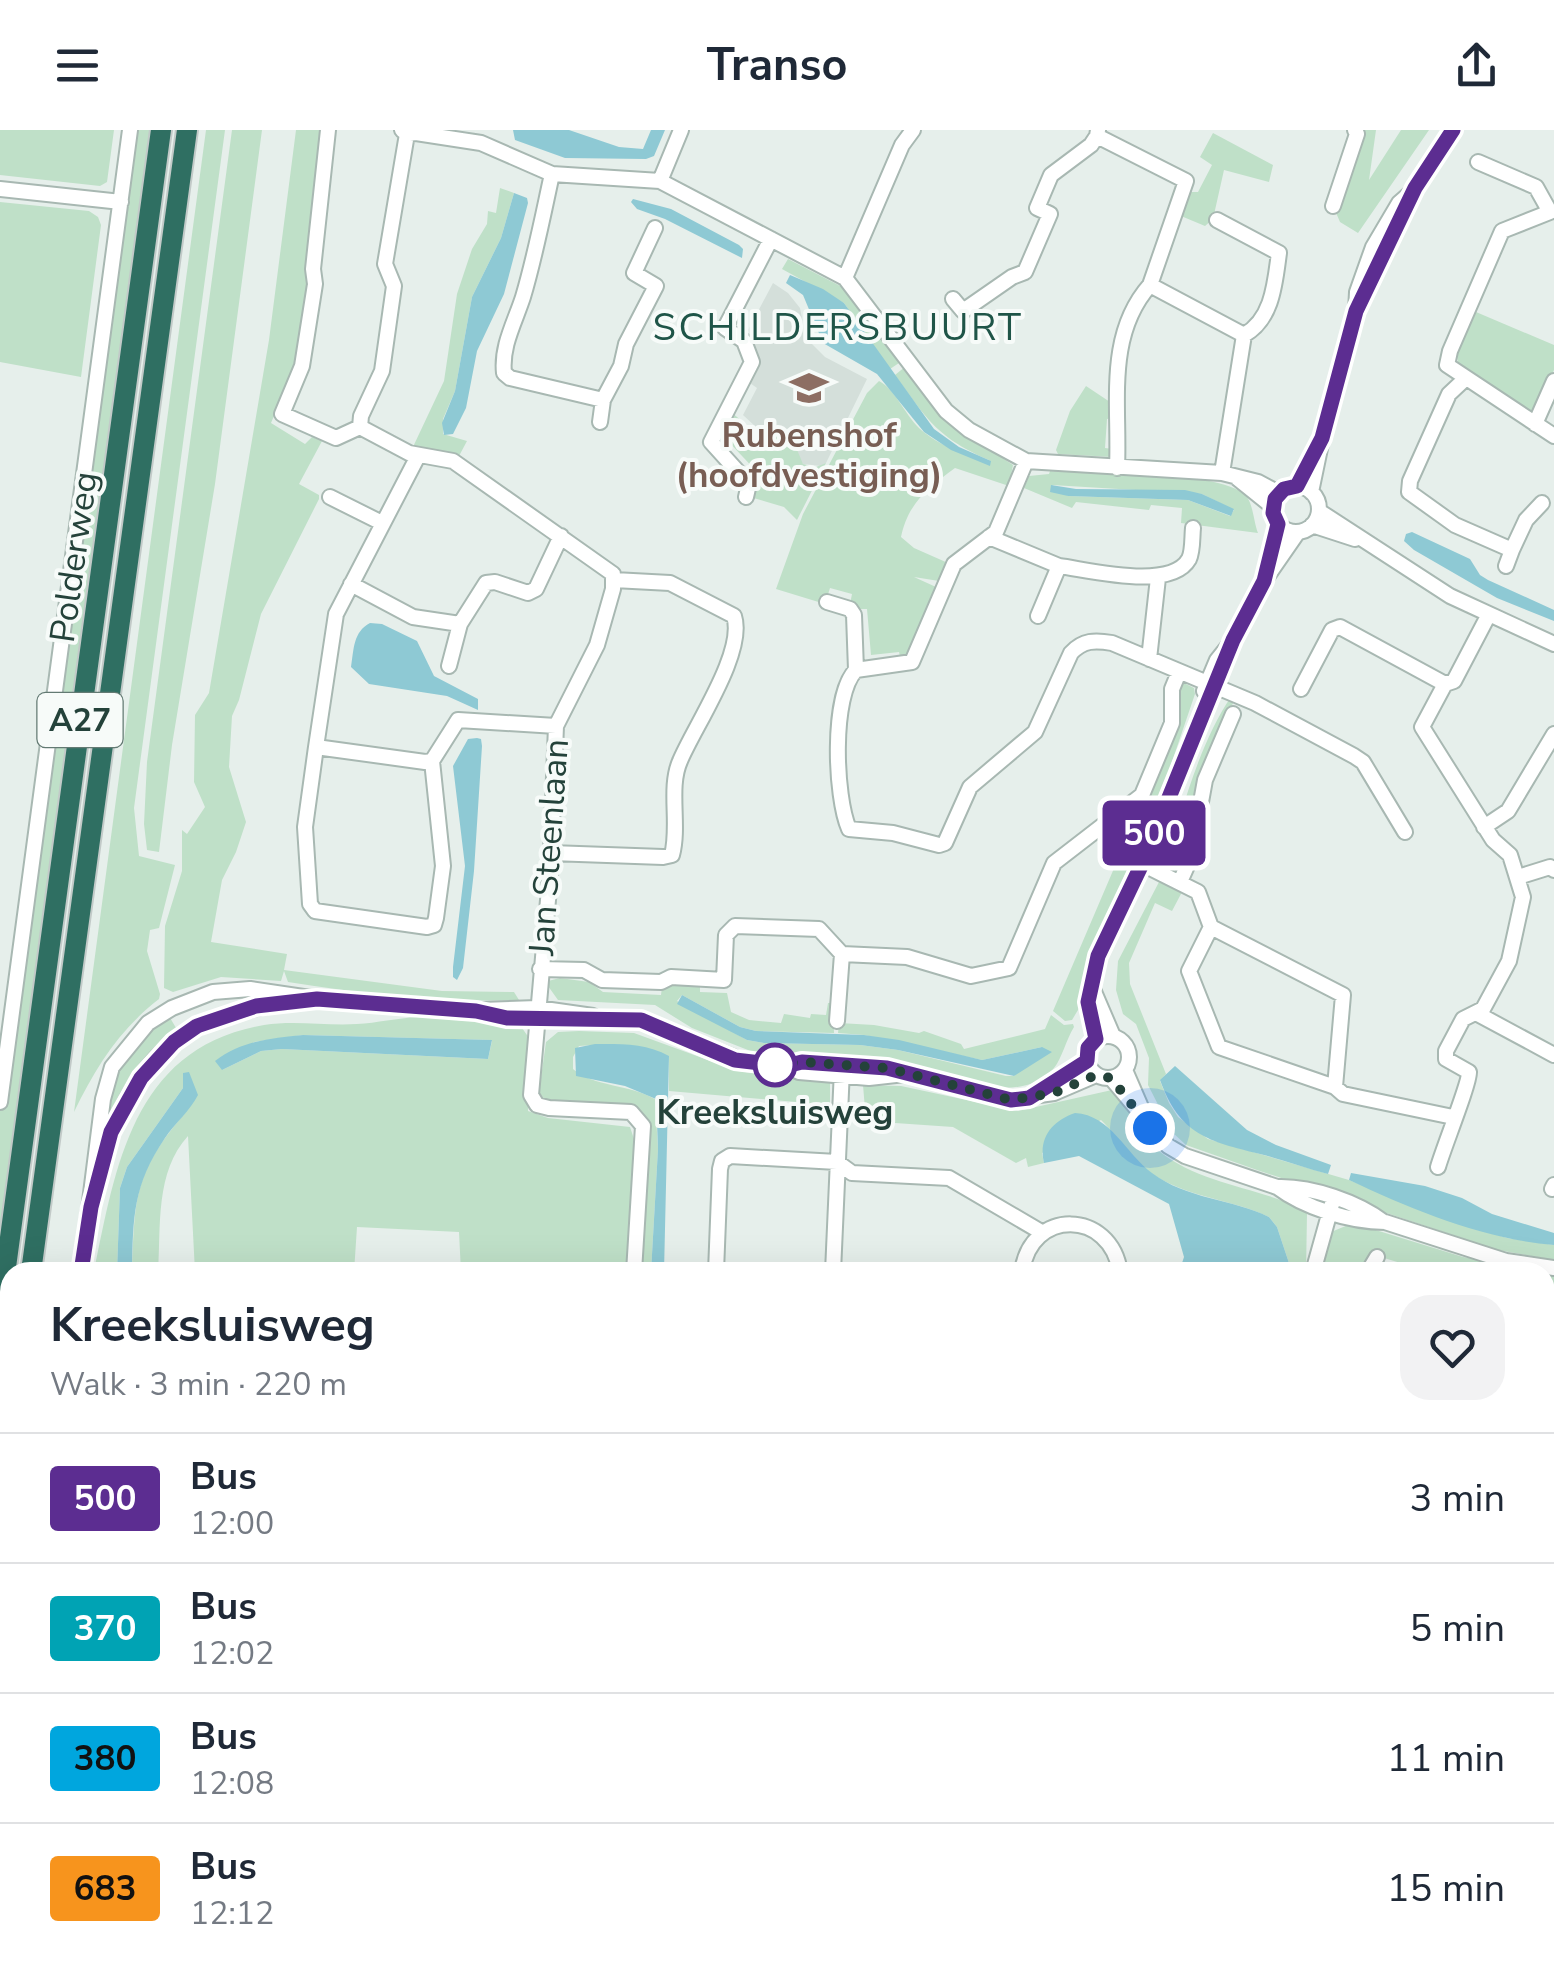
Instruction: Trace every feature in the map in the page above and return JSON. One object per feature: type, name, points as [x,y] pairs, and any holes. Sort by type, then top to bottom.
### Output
[{"type":"highway","name":"A27","points":[[7,1262],[161,130]]},
{"type":"highway","name":"A27","points":[[32,1262],[187,130]]},
{"type":"street","name":"Polderweg","points":[[0,1102],[130,130]]},
{"type":"street","points":[[328,130],[313,269],[315,284],[302,366],[282,414],[336,438],[360,428],[418,456],[453,461],[608,568],[614,580],[670,583],[734,616],[737,626],[721,681],[678,765],[672,854],[663,857],[550,853]]},
{"type":"street","points":[[660,181],[682,130]]},
{"type":"street","points":[[844,278],[902,144],[913,130]]},
{"type":"street","points":[[1333,206],[1355,130]]},
{"type":"street","points":[[1096,1039],[1088,1002],[1098,956],[1142,864],[1194,730],[1196,714],[1211,685],[1216,660],[1233,640],[1264,581],[1310,522],[1304,488],[1322,438],[1356,311],[1415,188],[1453,130]]},
{"type":"street","points":[[360,428],[360,416],[382,371],[394,286],[385,264],[404,132],[473,136],[552,174],[660,181],[844,278],[946,411],[969,430],[1026,461],[1230,475],[1276,500]]},
{"type":"street","points":[[952,298],[963,311],[1025,272],[1050,214],[1037,208],[1052,174],[1091,144],[1098,133],[1186,181],[1150,286],[1139,298],[1119,345],[1118,468]]},
{"type":"street","points":[[1478,162],[1536,188],[1552,211],[1502,231],[1447,365],[1554,436]]},
{"type":"street","points":[[552,174],[522,302],[512,323],[504,373],[510,378],[603,400]]},
{"type":"street","points":[[0,189],[121,202]]},
{"type":"street","points":[[1218,220],[1279,253],[1271,303],[1252,331],[1244,335]]},
{"type":"street","points":[[600,422],[603,400],[621,366],[626,344],[656,286],[634,273],[655,228]]},
{"type":"street","points":[[746,497],[749,484],[711,442],[752,362],[744,341],[725,328],[772,239]]},
{"type":"street","points":[[1150,286],[1244,335]]},
{"type":"street","points":[[1230,475],[1244,335]]},
{"type":"street","points":[[1464,379],[1449,394],[1410,481],[1410,492],[1455,525],[1512,550]]},
{"type":"street","points":[[1535,424],[1554,381]]},
{"type":"street","points":[[418,456],[336,614],[305,827],[310,904],[315,911],[434,925],[443,866],[432,761],[458,720],[556,726]]},
{"type":"street","points":[[1026,461],[996,532],[954,564],[912,662],[856,670],[850,677],[842,704],[838,781],[848,829],[946,843],[970,786],[1035,732],[1070,653],[1097,640],[1256,702],[1363,762],[1405,832]]},
{"type":"street","points":[[1276,500],[1304,488]]},
{"type":"street","points":[[330,497],[382,523]]},
{"type":"street","points":[[1264,581],[1278,524],[1276,500]]},
{"type":"street","points":[[1506,566],[1526,520],[1542,503]]},
{"type":"street","points":[[1278,524],[1310,522],[1370,544],[1423,580],[1488,616],[1554,644]]},
{"type":"street","points":[[989,537],[1059,566],[1158,578],[1174,574],[1190,558],[1193,528]]},
{"type":"street","points":[[449,666],[460,624],[486,583],[495,582],[528,593],[536,589],[561,536]]},
{"type":"street","points":[[1038,616],[1059,566]]},
{"type":"street","points":[[1149,659],[1158,578]]},
{"type":"street","name":"Jan Steenlaan","points":[[614,580],[597,644],[556,726],[532,1095],[537,1105],[631,1112],[643,1126],[635,1262]]},
{"type":"street","points":[[351,584],[414,617],[460,624]]},
{"type":"street","points":[[827,602],[854,614],[856,670]]},
{"type":"street","points":[[1438,1166],[1453,1117],[1470,1080],[1468,1072],[1446,1059],[1446,1051],[1463,1020],[1484,1010],[1509,962],[1523,897],[1510,856],[1493,840],[1422,727],[1445,684],[1454,680],[1488,616]]},
{"type":"street","points":[[1301,690],[1332,630],[1340,627],[1445,684]]},
{"type":"street","points":[[540,968],[584,970],[602,980],[724,980],[726,935],[735,926],[819,929],[842,954],[907,957],[972,976],[1010,968],[1054,862],[1142,795],[1172,723],[1172,689],[1179,672]]},
{"type":"street","points":[[1180,882],[1191,857],[1205,780],[1233,714]]},
{"type":"street","points":[[1484,826],[1508,811],[1554,734]]},
{"type":"street","points":[[316,747],[432,761]]},
{"type":"street","points":[[1142,864],[1198,892],[1212,927],[1343,995],[1335,1088]]},
{"type":"street","points":[[1518,877],[1554,870]]},
{"type":"street","points":[[1212,927],[1189,971],[1219,1047],[1343,1094],[1453,1117]]},
{"type":"street","points":[[837,1021],[842,954]]},
{"type":"street","points":[[1092,987],[1113,1036],[1128,1050],[1125,1070],[1150,1128]]},
{"type":"street","points":[[83,1262],[103,1099],[112,1067],[148,1023],[172,1008],[212,992],[250,989],[317,999],[476,1011],[492,1007],[537,1014],[579,1012],[600,1018],[641,1020],[735,1060],[786,1066],[798,1072],[842,1069],[886,1078],[905,1074],[991,1096],[1029,1098],[1125,1070]]},
{"type":"street","points":[[91,1207],[111,1132],[123,1105],[156,1060],[186,1033],[220,1016],[256,1006],[317,999]]},
{"type":"street","points":[[1476,1013],[1554,1055]]},
{"type":"street","points":[[1087,1061],[1088,1048],[1096,1039],[1113,1036]]},
{"type":"street","points":[[1087,1061],[1168,1146],[1185,1156],[1278,1186],[1294,1186],[1332,1205],[1370,1212],[1384,1222],[1513,1262]]},
{"type":"street","points":[[1029,1098],[1087,1061]]},
{"type":"street","points":[[832,1262],[842,1069]]},
{"type":"street","points":[[717,1262],[722,1160],[730,1156],[837,1162],[852,1173],[949,1178],[1043,1233]]},
{"type":"street","points":[[1316,1262],[1332,1205]]},
{"type":"street","points":[[1025,1262],[1031,1244],[1043,1233],[1076,1224],[1093,1229],[1106,1239],[1119,1262]]},
{"type":"street","points":[[1374,1262],[1377,1256]]},
{"type":"shaded area","points":[[773,283],[800,308],[806,338],[825,357],[867,379],[826,463],[821,466],[803,464],[796,445],[777,430],[756,427],[743,415],[757,388],[747,381],[757,362],[748,330]]},
{"type":"green space","points":[[0,130],[114,130],[107,182],[100,186],[0,175]]},
{"type":"green space","points":[[137,130],[152,130],[0,1237],[0,1089]]},
{"type":"green space","points":[[206,130],[225,130],[134,808],[139,856],[175,865],[159,928],[150,930],[147,951],[160,994],[110,1050],[74,1112]]},
{"type":"green space","points":[[232,130],[262,130],[215,484],[172,745],[159,852],[147,850],[147,762]]},
{"type":"green space","points":[[296,130],[321,130],[312,198],[317,206],[299,356],[271,423],[305,444],[312,437],[322,441],[299,484],[319,495],[319,499],[261,614],[232,716],[229,767],[246,822],[222,880],[211,942],[287,954],[284,970],[442,991],[514,992],[519,1000],[432,999],[345,990],[288,982],[284,971],[281,981],[221,977],[173,992],[164,988],[165,926],[182,871],[182,830],[187,834],[205,807],[194,782],[195,715],[209,693],[269,340]]},
{"type":"green space","points":[[1362,130],[1376,130],[1369,180],[1401,130],[1429,130],[1358,233],[1340,222],[1334,208],[1342,203]]},
{"type":"green space","points":[[1213,133],[1273,165],[1269,182],[1224,170],[1213,219],[1205,226],[1181,216],[1189,192],[1198,192],[1212,165],[1200,157]]},
{"type":"green space","points":[[500,188],[514,193],[501,238],[472,297],[455,391],[443,419],[443,434],[467,441],[459,456],[412,449],[444,381],[457,294],[472,249],[487,224],[488,211],[496,213]]},
{"type":"green space","points":[[0,202],[89,211],[98,217],[101,225],[81,377],[0,362]]},
{"type":"green space","points":[[788,259],[846,289],[902,361],[890,369],[844,303],[782,269]]},
{"type":"green space","points":[[1476,312],[1554,345],[1554,370],[1534,414],[1458,363],[1457,355]]},
{"type":"green space","points":[[906,366],[952,425],[1013,465],[1009,486],[955,468],[914,506],[901,537],[914,548],[948,563],[939,581],[914,577],[936,587],[912,654],[901,661],[899,652],[871,655],[867,609],[850,604],[852,594],[830,588],[825,604],[776,589],[803,514],[867,393],[879,381],[927,435],[953,449],[991,461],[946,436],[926,416],[895,375]]},
{"type":"green space","points":[[1086,386],[1113,404],[1113,418],[1107,419],[1105,448],[1113,449],[1113,457],[1058,454],[1056,450],[1070,411]]},
{"type":"green space","points":[[730,412],[761,437],[775,439],[777,430],[793,440],[803,464],[816,467],[826,463],[797,520],[784,507],[750,497],[758,473],[727,440],[719,446],[717,437]]},
{"type":"green space","points":[[1124,473],[1213,482],[1247,497],[1258,533],[1181,523],[1182,508],[1151,505],[1149,510],[1076,502],[1072,508],[1024,488],[1029,476]],"holes":[[[1052,485],[1202,494],[1234,510],[1230,516],[1188,500],[1068,496]]]},
{"type":"green space","points":[[1182,682],[1194,688],[1195,694],[1160,797],[1130,862],[1108,831],[1150,796],[1177,722]]},
{"type":"green space","points":[[1231,697],[1236,699],[1226,714],[1186,856],[1176,866],[1167,867],[1201,756]]},
{"type":"green space","points":[[1115,866],[1127,870],[1095,943],[1084,1000],[1072,1020],[1065,1021],[1053,1011]]},
{"type":"green space","points":[[1159,882],[1182,892],[1172,911],[1155,903],[1129,963],[1130,984],[1166,1074],[1160,1081],[1178,1117],[1208,1139],[1349,1180],[1507,1238],[1554,1245],[1554,1260],[1498,1250],[1257,1170],[1186,1145],[1172,1132],[1148,1085],[1149,1058],[1136,1024],[1123,1014],[1116,990],[1118,961]]},
{"type":"green space","points":[[560,978],[589,982],[603,992],[661,995],[662,987],[672,982],[700,984],[700,992],[727,993],[731,1012],[749,1020],[781,1023],[784,1014],[810,1018],[811,1014],[826,1015],[828,1003],[833,1003],[834,1033],[756,1031],[740,1027],[682,995],[677,1001],[747,1040],[898,1050],[1006,1076],[1014,1076],[1042,1047],[982,1060],[838,1033],[839,1023],[924,1031],[961,1044],[964,1049],[1045,1029],[1051,1015],[1074,1027],[1057,1064],[1038,1081],[1018,1087],[996,1087],[947,1078],[881,1058],[753,1052],[692,1028],[655,1005],[558,1000],[548,981]]},
{"type":"green space","points":[[169,1016],[179,1033],[101,1142],[120,1071],[139,1043]]},
{"type":"green space","points":[[418,1017],[520,1025],[529,1038],[528,1111],[548,1118],[630,1127],[634,1139],[627,1262],[460,1262],[459,1232],[357,1227],[355,1262],[194,1262],[188,1136],[177,1150],[165,1183],[158,1262],[132,1262],[134,1223],[147,1169],[186,1112],[183,1073],[183,1088],[127,1167],[120,1188],[117,1262],[96,1262],[123,1152],[138,1116],[159,1084],[186,1058],[220,1038],[264,1025],[357,1024]],"holes":[[[303,1035],[492,1041],[488,1059],[282,1049],[261,1051],[222,1070],[254,1042]]]},
{"type":"green space","points":[[558,1032],[634,1033],[738,1071],[830,1083],[830,1105],[669,1091],[669,1057],[625,1045],[579,1046],[573,1057],[573,1069],[581,1075],[655,1099],[658,1149],[652,1262],[640,1262],[645,1121],[547,1103],[539,1092],[546,1042]]},
{"type":"green space","points":[[863,1085],[901,1086],[1018,1111],[1112,1090],[1152,1145],[1175,1162],[1302,1209],[1307,1214],[1306,1262],[1289,1262],[1277,1227],[1269,1217],[1184,1190],[1157,1177],[1134,1158],[1101,1120],[1042,1153],[1044,1163],[1028,1167],[1026,1158],[1016,1163],[953,1127],[866,1121]]},
{"type":"green space","points":[[1353,1223],[1491,1262],[1397,1262],[1371,1254],[1366,1262],[1322,1262],[1331,1232]]},
{"type":"water","points":[[513,130],[569,130],[619,147],[643,149],[651,130],[665,130],[654,156],[646,159],[565,158],[515,140]]},
{"type":"water","points":[[514,193],[527,198],[528,203],[504,294],[477,351],[466,408],[453,434],[444,435],[442,423],[455,391],[472,297],[501,238]]},
{"type":"water","points":[[633,199],[671,209],[739,245],[742,258],[637,209]]},
{"type":"water","points":[[790,275],[844,303],[934,429],[959,447],[991,461],[990,466],[951,450],[924,432],[877,374],[823,343],[803,295],[786,283]]},
{"type":"water","points":[[1051,485],[1076,489],[1185,490],[1234,509],[1231,516],[1188,500],[1068,496],[1050,492]]},
{"type":"water","points":[[1412,532],[1470,559],[1488,580],[1554,610],[1554,621],[1497,598],[1414,550],[1404,541],[1406,534]]},
{"type":"water","points":[[370,623],[382,624],[417,641],[434,676],[478,699],[478,710],[447,696],[369,684],[351,667],[357,636]]},
{"type":"water","points":[[477,738],[482,746],[474,871],[463,968],[457,980],[453,967],[465,866],[453,766],[468,739]]},
{"type":"water","points":[[682,995],[740,1027],[756,1031],[864,1035],[982,1060],[1042,1047],[1052,1052],[1014,1076],[898,1050],[860,1045],[764,1043],[747,1040],[677,1004]]},
{"type":"water","points":[[303,1035],[492,1040],[488,1059],[282,1049],[261,1051],[222,1070],[215,1061],[246,1045]]},
{"type":"water","points":[[624,1044],[669,1056],[664,1262],[652,1262],[658,1149],[656,1099],[625,1086],[576,1076],[575,1048]]},
{"type":"water","points":[[1175,1066],[1247,1130],[1331,1165],[1328,1174],[1225,1145],[1198,1133],[1177,1113],[1160,1080]]},
{"type":"water","points":[[189,1072],[198,1095],[146,1171],[134,1218],[132,1262],[117,1262],[120,1188],[127,1167],[183,1088],[183,1073]]},
{"type":"water","points":[[1075,1113],[1088,1115],[1108,1128],[1165,1182],[1269,1217],[1277,1227],[1289,1262],[1182,1262],[1169,1204],[1079,1156],[1044,1163],[1045,1138],[1060,1121]]},
{"type":"water","points":[[1351,1173],[1425,1186],[1462,1198],[1492,1214],[1554,1233],[1554,1245],[1501,1237],[1449,1222],[1349,1180]]},
{"type":"bus line","name":"500","points":[[83,1262],[91,1207],[111,1132],[141,1078],[174,1042],[197,1026],[256,1006],[317,999],[476,1011],[507,1018],[641,1020],[748,1063],[887,1068],[1011,1100],[1029,1098],[1087,1061],[1088,1048],[1096,1039],[1088,1002],[1098,956],[1142,864],[1233,640],[1264,581],[1278,524],[1273,513],[1275,499],[1284,489],[1297,486],[1322,438],[1356,311],[1415,188],[1453,130]]},
{"type":"place","name":"Rubenshof (hoofdvestiging)","points":[[809,388]]},
{"type":"place","name":"Kreeksluisweg","points":[[775,1065]]},
{"type":"district","name":"SCHILDERSBUURT","points":[[838,327]]},
{"type":"route","points":[[775,1065],[802,1062],[887,1068],[1011,1100],[1054,1093],[1096,1075],[1111,1078],[1150,1128]]}]
